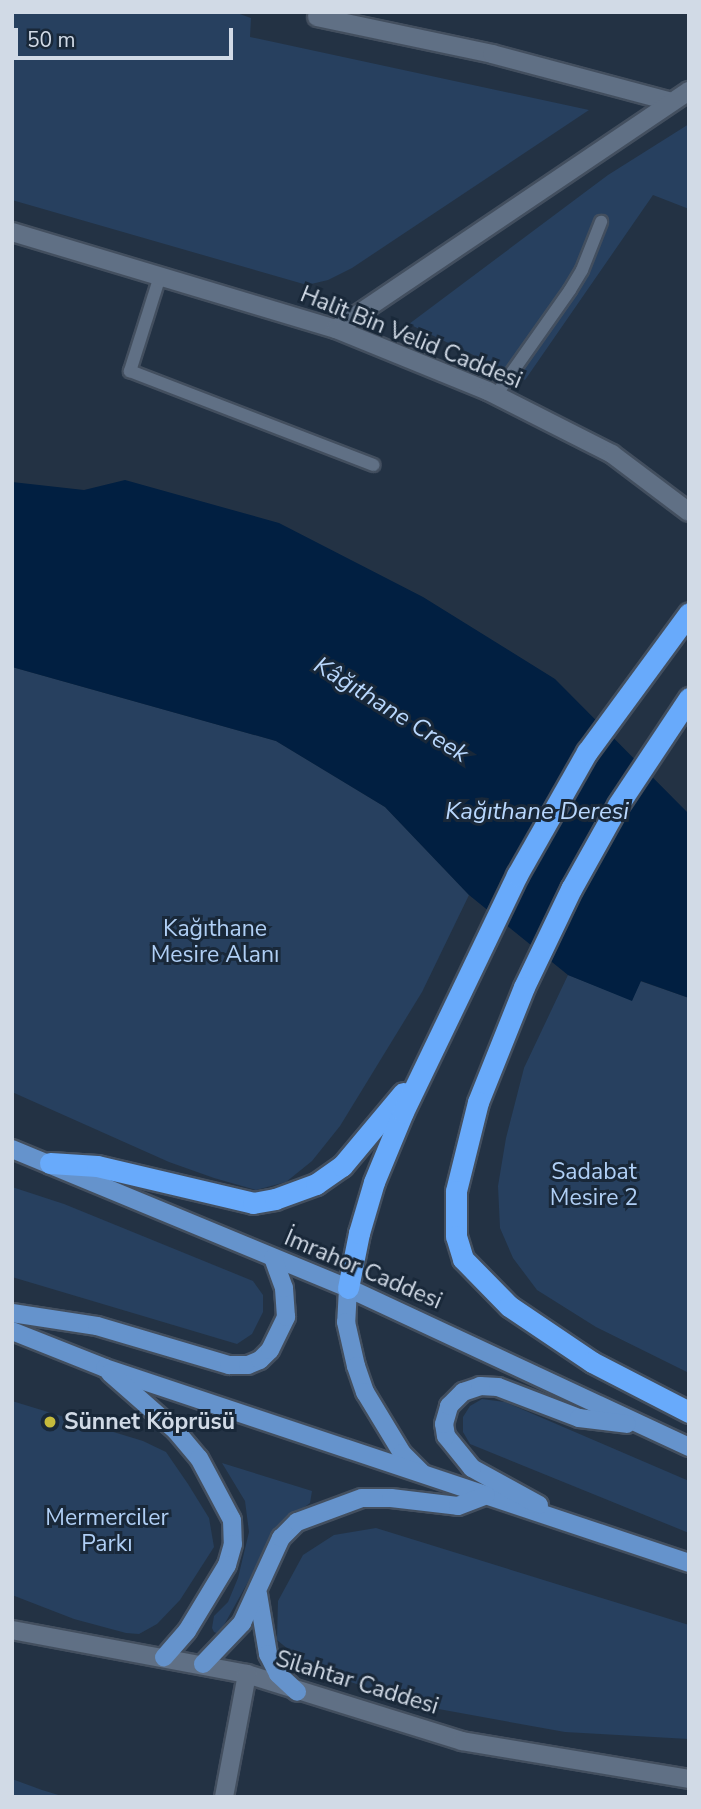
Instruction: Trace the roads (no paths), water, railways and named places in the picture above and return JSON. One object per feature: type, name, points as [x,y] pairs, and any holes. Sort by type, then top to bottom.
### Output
[{"type":"highway","points":[[348,1288],[359,1233],[374,1182],[421,1070],[479,951],[538,835],[587,752],[689,613]]},
{"type":"highway","points":[[689,698],[618,805],[571,889],[524,987],[504,1031],[465,1148],[456,1191],[456,1236],[463,1259],[509,1306],[592,1362],[689,1412]]},
{"type":"highway","points":[[50,1163],[122,1171],[253,1203],[289,1196],[316,1184],[342,1166],[421,1070]]},
{"type":"main road","points":[[314,14],[492,54],[672,102]]},
{"type":"main road","points":[[336,329],[689,91]]},
{"type":"main road","name":"Halit Bin Velid Caddesi","points":[[12,232],[336,329],[496,395],[612,454],[689,512]]},
{"type":"main road","name":"İmrahor Caddesi","points":[[12,1149],[348,1288],[689,1447]]},
{"type":"main road","points":[[12,1312],[97,1326],[229,1365],[248,1365],[260,1360],[270,1350],[286,1317],[285,1288],[273,1258]]},
{"type":"main road","points":[[348,1288],[346,1322],[365,1392],[402,1453],[426,1476]]},
{"type":"main road","points":[[12,1331],[105,1368],[689,1563]]},
{"type":"main road","points":[[105,1368],[176,1431],[199,1458],[232,1520],[233,1544],[227,1565],[187,1631],[164,1657]]},
{"type":"main road","points":[[560,1518],[503,1482],[472,1468],[446,1436],[444,1424],[449,1406],[463,1392],[480,1386],[498,1387],[579,1418],[641,1426]]},
{"type":"main road","points":[[203,1664],[243,1623],[281,1538],[297,1522],[362,1498],[391,1498],[458,1506],[486,1495]]},
{"type":"main road","points":[[666,1556],[689,1577]]},
{"type":"main road","points":[[258,1594],[268,1654],[278,1674],[298,1692]]},
{"type":"main road","name":"Silahtar Caddesi","points":[[12,1630],[247,1674],[462,1741],[689,1779]]},
{"type":"main road","points":[[224,1797],[247,1674]]},
{"type":"lane","points":[[496,395],[570,290],[582,270],[601,222]]},
{"type":"lane","points":[[160,276],[130,371],[373,465]]},
{"type":"water","name":"Kağıthane Deresi","points":[[125,480],[279,523],[423,597],[555,679],[689,814],[689,998],[641,981],[632,1001],[568,975],[469,895],[385,807],[276,741],[12,667],[12,482],[84,490]]},
{"type":"place","name":"Sünnet Köprüsü","points":[[50,1422]]},
{"type":"water label","name":"Kâğıthane Creek","points":[[391,710]]},
{"type":"park label","name":"Kağıthane Mesire Alanı","points":[[215,942]]},
{"type":"park label","name":"Sadabat Mesire 2","points":[[594,1185]]},
{"type":"park label","name":"Mermerciler Parkı","points":[[107,1531]]}]
